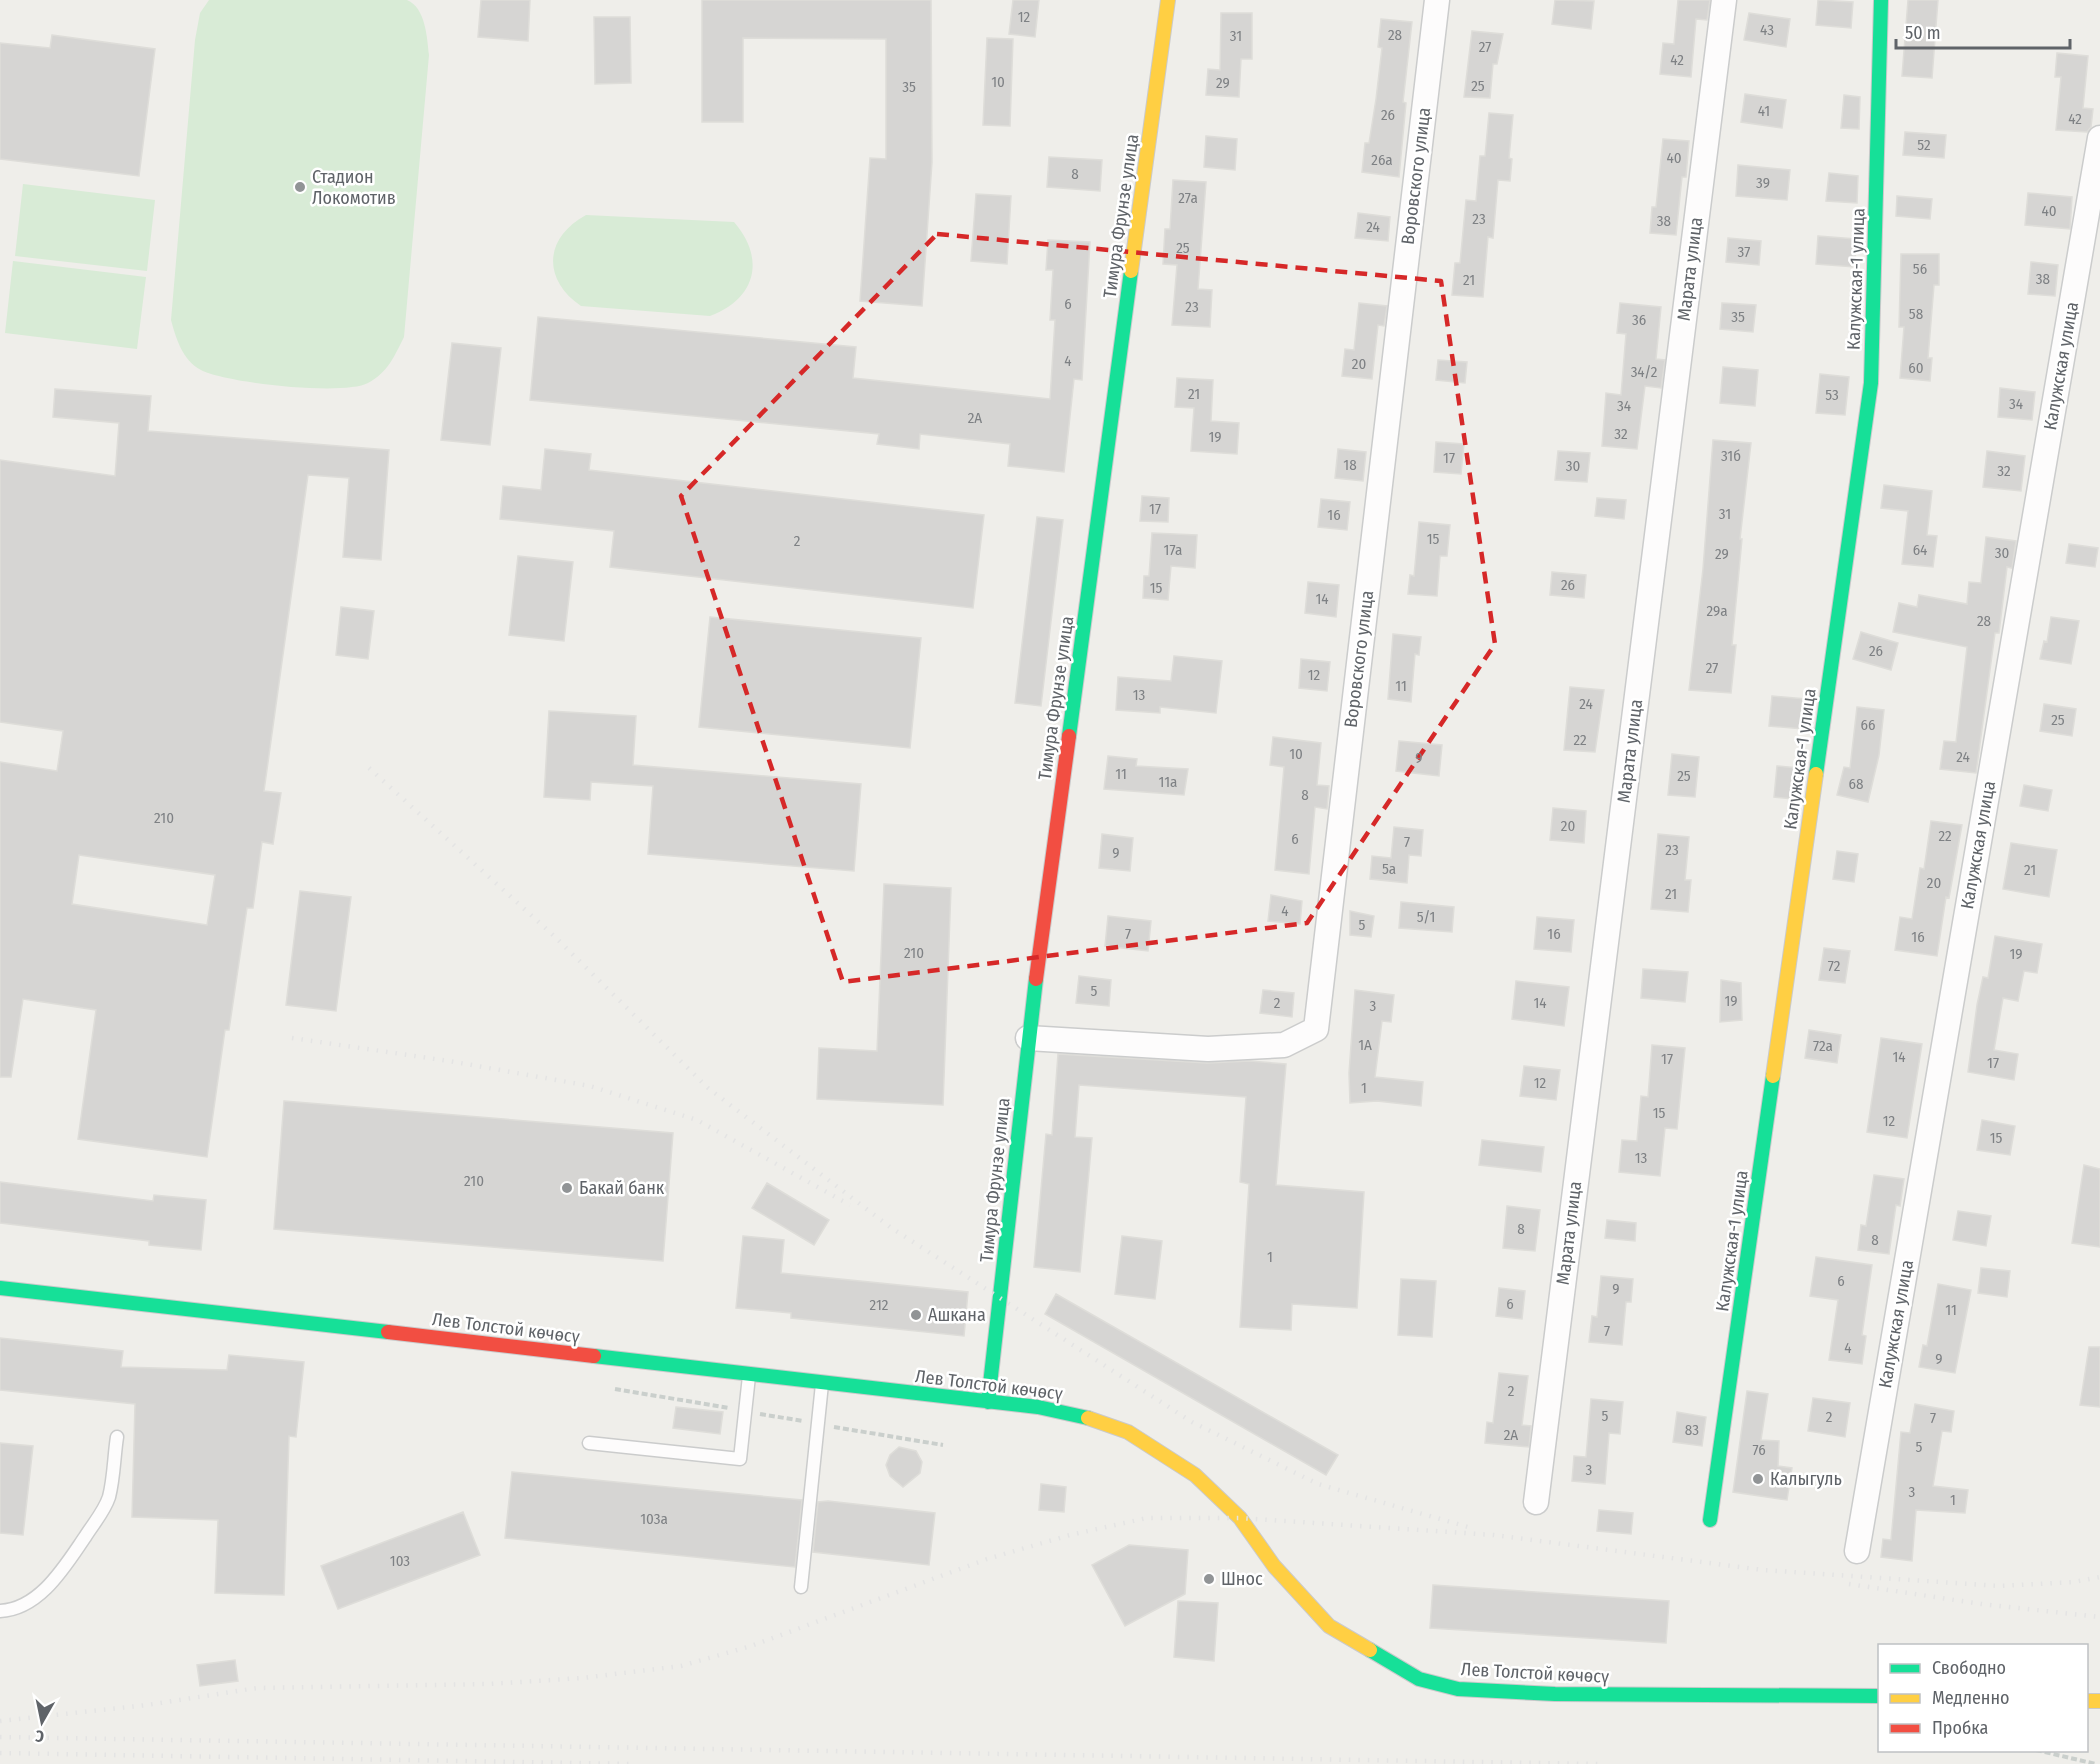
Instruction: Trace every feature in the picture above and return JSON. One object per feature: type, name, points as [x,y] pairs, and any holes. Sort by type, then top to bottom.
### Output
[{"type":"main road","name":"Тимура Фрунзе улица","points":[[988,1402],[1028,1038],[1168,0]]},
{"type":"main road","name":"Калужская-1 улица","points":[[1710,1520],[1871,382],[1881,0]]},
{"type":"main road","name":"Лев Толстой көчөсү","points":[[0,1288],[988,1402],[1084,1416],[1128,1432],[1195,1475],[1240,1518],[1274,1566],[1329,1626],[1419,1679],[1458,1689],[1555,1695],[1878,1696]]},
{"type":"street","name":"Воровского улица","points":[[1028,1038],[1208,1049],[1284,1045],[1316,1029],[1437,0]]},
{"type":"street","name":"Марата улица","points":[[1536,1502],[1724,0]]},
{"type":"street","name":"Калужская улица","points":[[1857,1551],[2100,138]]},
{"type":"lane","points":[[589,1443],[740,1460],[749,1375]]},
{"type":"lane","points":[[801,1587],[822,1383]]},
{"type":"lane","points":[[0,1611],[22,1605],[37,1596],[60,1573],[104,1509],[109,1496],[117,1437]]},
{"type":"path","points":[[604,1387],[943,1445]]},
{"type":"path","points":[[2045,1752],[2096,1763]]},
{"type":"highlighted area","points":[[937,234],[1441,281],[1495,644],[1307,923],[843,982],[681,496]]},
{"type":"green space","name":"Стадион Локомотив","points":[[209,0],[407,0],[422,16],[429,55],[404,337],[386,369],[368,383],[355,387],[311,388],[258,383],[214,375],[194,366],[184,355],[178,341],[171,320],[195,40],[200,13]]},
{"type":"green space","points":[[23,184],[155,200],[147,271],[15,256]]},
{"type":"green space","points":[[586,215],[734,222],[744,236],[753,264],[746,289],[726,309],[710,316],[581,306],[559,284],[554,271],[553,259],[562,235],[572,224]]},
{"type":"green space","points":[[13,261],[146,277],[137,349],[5,333]]},
{"type":"building","points":[[481,0],[530,0],[528,41],[478,37]]},
{"type":"building","points":[[702,0],[931,0],[932,162],[922,306],[860,301],[870,158],[886,159],[886,39],[743,38],[743,122],[702,122]]},
{"type":"building","points":[[1013,0],[1039,0],[1035,37],[1009,34]]},
{"type":"building","points":[[1555,0],[1594,1],[1591,29],[1552,24]]},
{"type":"building","points":[[1678,0],[1710,0],[1707,20],[1696,19],[1691,77],[1660,74],[1663,43],[1674,44]]},
{"type":"building","points":[[1818,0],[1853,2],[1851,28],[1816,25]]},
{"type":"building","points":[[1908,0],[1938,0],[1932,78],[1902,76]]},
{"type":"building","points":[[1221,13],[1252,13],[1252,59],[1241,59],[1239,97],[1206,95],[1208,69],[1220,70]]},
{"type":"building","points":[[1749,13],[1790,19],[1786,47],[1744,40]]},
{"type":"building","points":[[594,17],[630,17],[631,83],[595,84]]},
{"type":"building","points":[[1381,19],[1412,22],[1403,102],[1406,103],[1399,177],[1362,172],[1365,143],[1369,143],[1376,99],[1382,48],[1378,47]]},
{"type":"building","points":[[1472,31],[1503,34],[1497,64],[1493,64],[1490,98],[1464,97]]},
{"type":"building","points":[[52,35],[155,49],[139,176],[0,159],[0,43],[50,48]]},
{"type":"building","points":[[987,38],[1013,39],[1010,126],[983,125]]},
{"type":"building","points":[[2057,53],[2088,56],[2083,108],[2093,109],[2091,127],[2087,132],[2056,130],[2061,77],[2055,77]]},
{"type":"building","points":[[1745,94],[1786,100],[1782,128],[1741,122]]},
{"type":"building","points":[[1844,95],[1860,97],[1859,129],[1841,128]]},
{"type":"building","points":[[1489,113],[1513,115],[1509,158],[1512,159],[1510,181],[1498,180],[1493,238],[1488,237],[1483,297],[1452,295],[1455,263],[1460,263],[1466,200],[1476,201],[1480,156],[1485,156]]},
{"type":"building","points":[[1905,132],[1946,135],[1944,158],[1903,155]]},
{"type":"building","points":[[1206,136],[1237,139],[1235,170],[1204,167]]},
{"type":"building","points":[[1663,139],[1689,141],[1686,177],[1682,177],[1676,235],[1650,233],[1652,207],[1656,207]]},
{"type":"building","points":[[1049,157],[1102,160],[1100,191],[1047,187]]},
{"type":"building","points":[[1738,165],[1790,170],[1787,200],[1736,196]]},
{"type":"building","points":[[1829,173],[1858,176],[1857,203],[1826,201]]},
{"type":"building","points":[[1173,180],[1206,182],[1198,289],[1212,290],[1210,327],[1172,325],[1177,265],[1163,264],[1165,229],[1170,229]]},
{"type":"building","points":[[2028,193],[2072,197],[2070,229],[2025,225]]},
{"type":"building","points":[[976,194],[1011,196],[1007,264],[971,261]]},
{"type":"building","points":[[1897,196],[1932,199],[1930,219],[1896,216]]},
{"type":"building","points":[[1358,213],[1390,217],[1388,241],[1355,238]]},
{"type":"building","points":[[1818,236],[1856,239],[1855,267],[1816,264]]},
{"type":"building","points":[[1728,238],[1761,241],[1759,265],[1726,262]]},
{"type":"building","points":[[1048,240],[1090,242],[1082,380],[1074,379],[1064,472],[1008,466],[1010,444],[920,434],[919,449],[877,444],[879,434],[530,400],[538,317],[856,347],[853,378],[1050,399],[1055,320],[1050,320],[1053,270],[1046,270]]},
{"type":"building","points":[[1901,254],[1939,254],[1939,285],[1934,285],[1928,358],[1932,358],[1930,381],[1900,378],[1904,327],[1899,327]]},
{"type":"building","points":[[2031,262],[2058,265],[2055,296],[2028,294]]},
{"type":"building","points":[[1359,303],[1387,306],[1384,326],[1378,325],[1372,379],[1342,376],[1345,349],[1354,350]]},
{"type":"building","points":[[1620,303],[1661,307],[1656,359],[1665,360],[1661,388],[1645,386],[1637,449],[1602,446],[1606,393],[1621,395],[1626,334],[1617,333]]},
{"type":"building","points":[[1722,303],[1756,305],[1753,332],[1720,329]]},
{"type":"building","points":[[452,343],[501,348],[490,445],[441,440]]},
{"type":"building","points":[[1438,360],[1467,362],[1465,383],[1436,380]]},
{"type":"building","points":[[1723,367],[1758,370],[1755,406],[1720,403]]},
{"type":"building","points":[[1820,374],[1849,377],[1845,415],[1816,413]]},
{"type":"building","points":[[1177,378],[1213,380],[1211,421],[1239,423],[1237,454],[1191,451],[1194,408],[1175,407]]},
{"type":"building","points":[[2000,388],[2035,392],[2032,420],[1998,417]]},
{"type":"building","points":[[55,389],[151,396],[148,431],[389,450],[381,560],[343,557],[349,478],[308,475],[264,791],[281,793],[273,844],[262,842],[253,908],[247,908],[229,1030],[225,1030],[207,1157],[78,1139],[96,1010],[23,999],[11,1077],[0,1077],[0,762],[57,771],[63,731],[0,722],[0,460],[115,476],[119,423],[53,417]],"holes":[[[79,855],[215,875],[207,925],[72,904]]]},
{"type":"building","points":[[1713,440],[1751,443],[1740,539],[1742,539],[1732,645],[1736,645],[1731,693],[1689,690],[1703,569]]},
{"type":"building","points":[[1436,442],[1464,444],[1461,474],[1434,472]]},
{"type":"building","points":[[545,449],[591,454],[589,470],[984,515],[973,608],[610,567],[614,531],[500,519],[503,486],[541,490]]},
{"type":"building","points":[[1338,449],[1366,452],[1363,481],[1335,478]]},
{"type":"building","points":[[1558,451],[1590,453],[1587,482],[1555,480]]},
{"type":"building","points":[[1987,451],[2025,456],[2021,491],[1983,487]]},
{"type":"building","points":[[1884,485],[1932,491],[1927,535],[1937,536],[1933,567],[1902,564],[1908,511],[1881,508]]},
{"type":"building","points":[[1142,496],[1169,498],[1168,522],[1140,521]]},
{"type":"building","points":[[1597,498],[1626,500],[1624,519],[1595,516]]},
{"type":"building","points":[[1321,499],[1350,502],[1347,530],[1318,527]]},
{"type":"building","points":[[1037,517],[1063,520],[1041,706],[1015,703]]},
{"type":"building","points":[[1419,522],[1450,525],[1447,556],[1440,556],[1437,596],[1408,594],[1410,575],[1414,576]]},
{"type":"building","points":[[1152,533],[1197,535],[1195,568],[1171,566],[1168,600],[1143,598],[1144,576],[1149,576]]},
{"type":"building","points":[[1986,537],[2016,541],[2012,568],[2007,567],[1999,633],[1995,633],[1976,773],[1940,769],[1944,741],[1956,742],[1967,647],[1893,632],[1899,603],[1917,607],[1919,595],[1967,604],[1969,582],[1981,583]]},
{"type":"building","points":[[2069,544],[2098,548],[2095,567],[2066,563]]},
{"type":"building","points":[[518,556],[573,562],[564,641],[509,635]]},
{"type":"building","points":[[1552,572],[1586,575],[1584,598],[1550,595]]},
{"type":"building","points":[[1308,582],[1339,585],[1336,617],[1305,613]]},
{"type":"building","points":[[341,607],[374,611],[368,659],[336,655]]},
{"type":"building","points":[[710,617],[921,638],[910,748],[699,727]]},
{"type":"building","points":[[2051,617],[2079,621],[2071,664],[2040,659],[2044,641],[2047,642]]},
{"type":"building","points":[[1861,632],[1898,643],[1891,670],[1853,659]]},
{"type":"building","points":[[1393,634],[1421,637],[1419,655],[1415,654],[1411,702],[1388,699]]},
{"type":"building","points":[[1174,656],[1222,661],[1216,713],[1160,707],[1160,713],[1116,710],[1118,677],[1171,681]]},
{"type":"building","points":[[1301,659],[1330,662],[1327,691],[1299,688]]},
{"type":"building","points":[[1570,687],[1604,690],[1595,752],[1564,750]]},
{"type":"building","points":[[1772,696],[1806,699],[1803,729],[1769,726]]},
{"type":"building","points":[[2044,704],[2076,709],[2072,736],[2040,731]]},
{"type":"building","points":[[1857,707],[1884,710],[1879,755],[1868,802],[1837,795],[1844,767],[1850,768]]},
{"type":"building","points":[[549,711],[636,716],[633,765],[861,784],[854,871],[648,854],[653,786],[591,782],[590,800],[544,797]]},
{"type":"building","points":[[1273,737],[1321,743],[1317,785],[1329,786],[1327,809],[1315,807],[1309,874],[1275,870],[1284,767],[1270,765]]},
{"type":"building","points":[[1399,741],[1442,745],[1439,776],[1396,771]]},
{"type":"building","points":[[1672,754],[1699,757],[1695,797],[1668,795]]},
{"type":"building","points":[[1108,756],[1137,759],[1136,766],[1188,769],[1184,795],[1104,789]]},
{"type":"building","points":[[1777,766],[1798,768],[1793,799],[1774,797]]},
{"type":"building","points":[[2024,785],[2052,790],[2048,811],[2020,806]]},
{"type":"building","points":[[1553,808],[1586,811],[1584,843],[1550,840]]},
{"type":"building","points":[[1931,821],[1962,825],[1949,898],[1946,897],[1937,956],[1895,950],[1900,917],[1912,919],[1920,868],[1924,869]]},
{"type":"building","points":[[1394,827],[1423,830],[1421,856],[1409,855],[1407,883],[1370,879],[1372,856],[1391,858]]},
{"type":"building","points":[[1102,834],[1133,838],[1130,871],[1099,868]]},
{"type":"building","points":[[1658,834],[1689,837],[1685,880],[1691,880],[1688,912],[1651,909]]},
{"type":"building","points":[[2011,843],[2057,850],[2049,897],[2003,889]]},
{"type":"building","points":[[1837,851],[1858,854],[1854,882],[1833,879]]},
{"type":"building","points":[[884,884],[951,888],[943,1105],[817,1099],[819,1048],[877,1051]]},
{"type":"building","points":[[300,891],[351,897],[336,1011],[286,1005]]},
{"type":"building","points":[[1271,895],[1302,901],[1300,924],[1268,921]]},
{"type":"building","points":[[1401,902],[1454,907],[1452,932],[1399,928]]},
{"type":"building","points":[[1350,911],[1374,916],[1371,937],[1350,935]]},
{"type":"building","points":[[1108,916],[1151,921],[1148,951],[1105,946]]},
{"type":"building","points":[[1537,917],[1574,920],[1571,952],[1534,949]]},
{"type":"building","points":[[1995,936],[2042,944],[2037,973],[2024,971],[2018,1001],[2003,998],[1994,1050],[2018,1054],[2014,1080],[1968,1072],[1977,1005],[1983,977],[1988,978]]},
{"type":"building","points":[[1824,948],[1850,951],[1845,983],[1819,980]]},
{"type":"building","points":[[1643,969],[1688,972],[1685,1002],[1641,998]]},
{"type":"building","points":[[1079,976],[1111,980],[1109,1006],[1076,1003]]},
{"type":"building","points":[[1721,980],[1741,983],[1742,1020],[1720,1022]]},
{"type":"building","points":[[1516,981],[1569,987],[1564,1026],[1512,1019]]},
{"type":"building","points":[[1263,990],[1294,993],[1292,1017],[1260,1013]]},
{"type":"building","points":[[1355,990],[1394,995],[1391,1022],[1382,1021],[1375,1077],[1423,1082],[1421,1106],[1377,1101],[1350,1103],[1349,1073]]},
{"type":"building","points":[[1809,1030],[1841,1035],[1837,1063],[1805,1058]]},
{"type":"building","points":[[1881,1038],[1922,1044],[1907,1138],[1867,1132]]},
{"type":"building","points":[[1652,1045],[1685,1048],[1677,1129],[1665,1128],[1660,1176],[1619,1172],[1622,1140],[1637,1141],[1641,1096],[1648,1097]]},
{"type":"building","points":[[1058,1054],[1207,1063],[1250,1061],[1286,1064],[1276,1185],[1364,1192],[1357,1308],[1292,1304],[1291,1330],[1240,1327],[1249,1184],[1240,1182],[1246,1097],[1079,1085],[1075,1137],[1092,1138],[1080,1272],[1034,1267],[1046,1134],[1052,1135]]},
{"type":"building","points":[[1524,1066],[1560,1070],[1556,1100],[1520,1096]]},
{"type":"building","points":[[284,1101],[673,1133],[663,1261],[274,1229]]},
{"type":"building","points":[[1982,1120],[2015,1126],[2010,1155],[1977,1150]]},
{"type":"building","points":[[1482,1140],[1544,1147],[1541,1172],[1479,1165]]},
{"type":"building","points":[[2084,1165],[2100,1169],[2100,1247],[2072,1243]]},
{"type":"building","points":[[1874,1175],[1904,1179],[1900,1206],[1896,1205],[1889,1254],[1858,1250],[1861,1225],[1866,1226]]},
{"type":"building","points":[[0,1182],[153,1201],[154,1195],[206,1200],[201,1250],[149,1245],[149,1241],[0,1223]]},
{"type":"building","points":[[767,1183],[829,1220],[814,1245],[752,1208]]},
{"type":"building","points":[[1507,1206],[1540,1210],[1535,1251],[1503,1248]]},
{"type":"building","points":[[1958,1211],[1991,1216],[1986,1246],[1953,1240]]},
{"type":"building","points":[[1607,1220],[1636,1223],[1635,1241],[1605,1238]]},
{"type":"building","points":[[743,1236],[784,1240],[781,1273],[968,1292],[964,1336],[791,1318],[791,1313],[736,1308]]},
{"type":"building","points":[[1122,1236],[1162,1241],[1155,1299],[1115,1294]]},
{"type":"building","points":[[1816,1257],[1872,1265],[1862,1335],[1866,1336],[1862,1364],[1829,1360],[1838,1300],[1810,1296]]},
{"type":"building","points":[[1981,1268],[2010,1271],[2007,1297],[1978,1293]]},
{"type":"building","points":[[1601,1276],[1633,1279],[1631,1302],[1626,1302],[1622,1345],[1589,1342],[1592,1316],[1597,1317]]},
{"type":"building","points":[[1401,1279],[1436,1281],[1432,1337],[1398,1335]]},
{"type":"building","points":[[1938,1284],[1971,1290],[1955,1373],[1919,1367],[1923,1345],[1927,1346]]},
{"type":"building","points":[[1499,1288],[1525,1291],[1522,1319],[1496,1316]]},
{"type":"building","points":[[1056,1294],[1338,1455],[1326,1475],[1045,1314]]},
{"type":"building","points":[[0,1338],[123,1351],[121,1367],[227,1370],[229,1355],[304,1362],[296,1437],[289,1436],[284,1595],[215,1593],[218,1520],[132,1517],[135,1404],[0,1390]]},
{"type":"building","points":[[2089,1347],[2100,1347],[2100,1407],[2080,1405]]},
{"type":"building","points":[[1499,1373],[1528,1376],[1522,1425],[1531,1426],[1529,1447],[1485,1443],[1487,1422],[1493,1423]]},
{"type":"building","points":[[1747,1391],[1768,1394],[1761,1440],[1779,1441],[1778,1466],[1792,1468],[1787,1500],[1733,1492]]},
{"type":"building","points":[[1813,1398],[1850,1403],[1845,1437],[1808,1431]]},
{"type":"building","points":[[1591,1399],[1623,1402],[1620,1434],[1609,1433],[1605,1484],[1572,1481],[1574,1456],[1586,1457]]},
{"type":"building","points":[[1915,1404],[1954,1411],[1951,1432],[1942,1431],[1933,1486],[1968,1490],[1965,1513],[1916,1510],[1912,1561],[1881,1557],[1883,1539],[1891,1540],[1901,1432],[1910,1433]]},
{"type":"building","points":[[676,1407],[723,1412],[720,1434],[673,1428]]},
{"type":"building","points":[[1677,1412],[1706,1417],[1702,1446],[1673,1442]]},
{"type":"building","points":[[0,1443],[33,1446],[23,1535],[0,1533]]},
{"type":"building","points":[[899,1447],[916,1451],[922,1462],[920,1473],[903,1487],[890,1476],[886,1465],[890,1455]]},
{"type":"building","points":[[512,1472],[802,1500],[795,1567],[505,1538]]},
{"type":"building","points":[[1041,1484],[1066,1487],[1064,1512],[1039,1510]]},
{"type":"building","points":[[828,1501],[935,1513],[929,1565],[813,1552],[818,1502]]},
{"type":"building","points":[[1599,1510],[1633,1513],[1631,1534],[1597,1531]]},
{"type":"building","points":[[463,1512],[480,1555],[338,1609],[321,1566]]},
{"type":"building","points":[[1129,1545],[1188,1550],[1185,1594],[1125,1626],[1092,1565]]},
{"type":"building","points":[[1433,1585],[1669,1601],[1666,1643],[1430,1628]]},
{"type":"building","points":[[1178,1601],[1218,1603],[1214,1661],[1174,1657]]},
{"type":"building","points":[[235,1660],[238,1681],[200,1686],[197,1665]]},
{"type":"railway","points":[[369,768],[554,936],[708,1088],[890,1227],[1192,1422],[1318,1484],[1468,1527]]},
{"type":"railway","points":[[292,1038],[449,1061],[590,1086],[697,1120],[850,1205]]},
{"type":"railway","points":[[0,1721],[147,1705],[257,1688],[489,1684],[582,1678],[681,1666],[751,1646],[987,1559],[1070,1535],[1147,1518],[1240,1518],[1494,1535],[1763,1570],[1999,1586],[2074,1582],[2100,1577]]},
{"type":"railway","points":[[1849,1584],[1981,1604],[2100,1617]]},
{"type":"railway","points":[[0,1737],[1598,1764]]},
{"type":"railway","points":[[0,1753],[634,1764]]},
{"type":"traffic: fast","points":[[1816,774],[1871,383],[1881,0]]},
{"type":"traffic: fast","points":[[1069,736],[1131,271]]},
{"type":"traffic: fast","points":[[988,1402],[1036,979]]},
{"type":"traffic: fast","points":[[1710,1520],[1773,1076]]},
{"type":"traffic: fast","points":[[0,1288],[388,1332]]},
{"type":"traffic: fast","points":[[594,1356],[1038,1407],[1088,1418]]},
{"type":"traffic: fast","points":[[1370,1650],[1419,1679],[1458,1689],[1555,1694],[1878,1696]]},
{"type":"traffic: slow","points":[[1131,271],[1168,0]]},
{"type":"traffic: slow","points":[[1773,1076],[1816,774]]},
{"type":"traffic: slow","points":[[1088,1418],[1128,1432],[1195,1475],[1240,1518],[1274,1566],[1329,1626],[1370,1650]]},
{"type":"traffic: slow","points":[[2088,1701],[2100,1701]]},
{"type":"traffic: jam","points":[[1036,979],[1069,736]]},
{"type":"traffic: jam","points":[[388,1332],[594,1356]]},
{"type":"place","name":"Стадион Локомотив","points":[[300,187]]},
{"type":"place","name":"Бакай банк","points":[[567,1188]]},
{"type":"place","name":"Ашкана","points":[[916,1315]]},
{"type":"place","name":"Калыгуль","points":[[1758,1479]]},
{"type":"place","name":"Шнос","points":[[1209,1579]]}]
